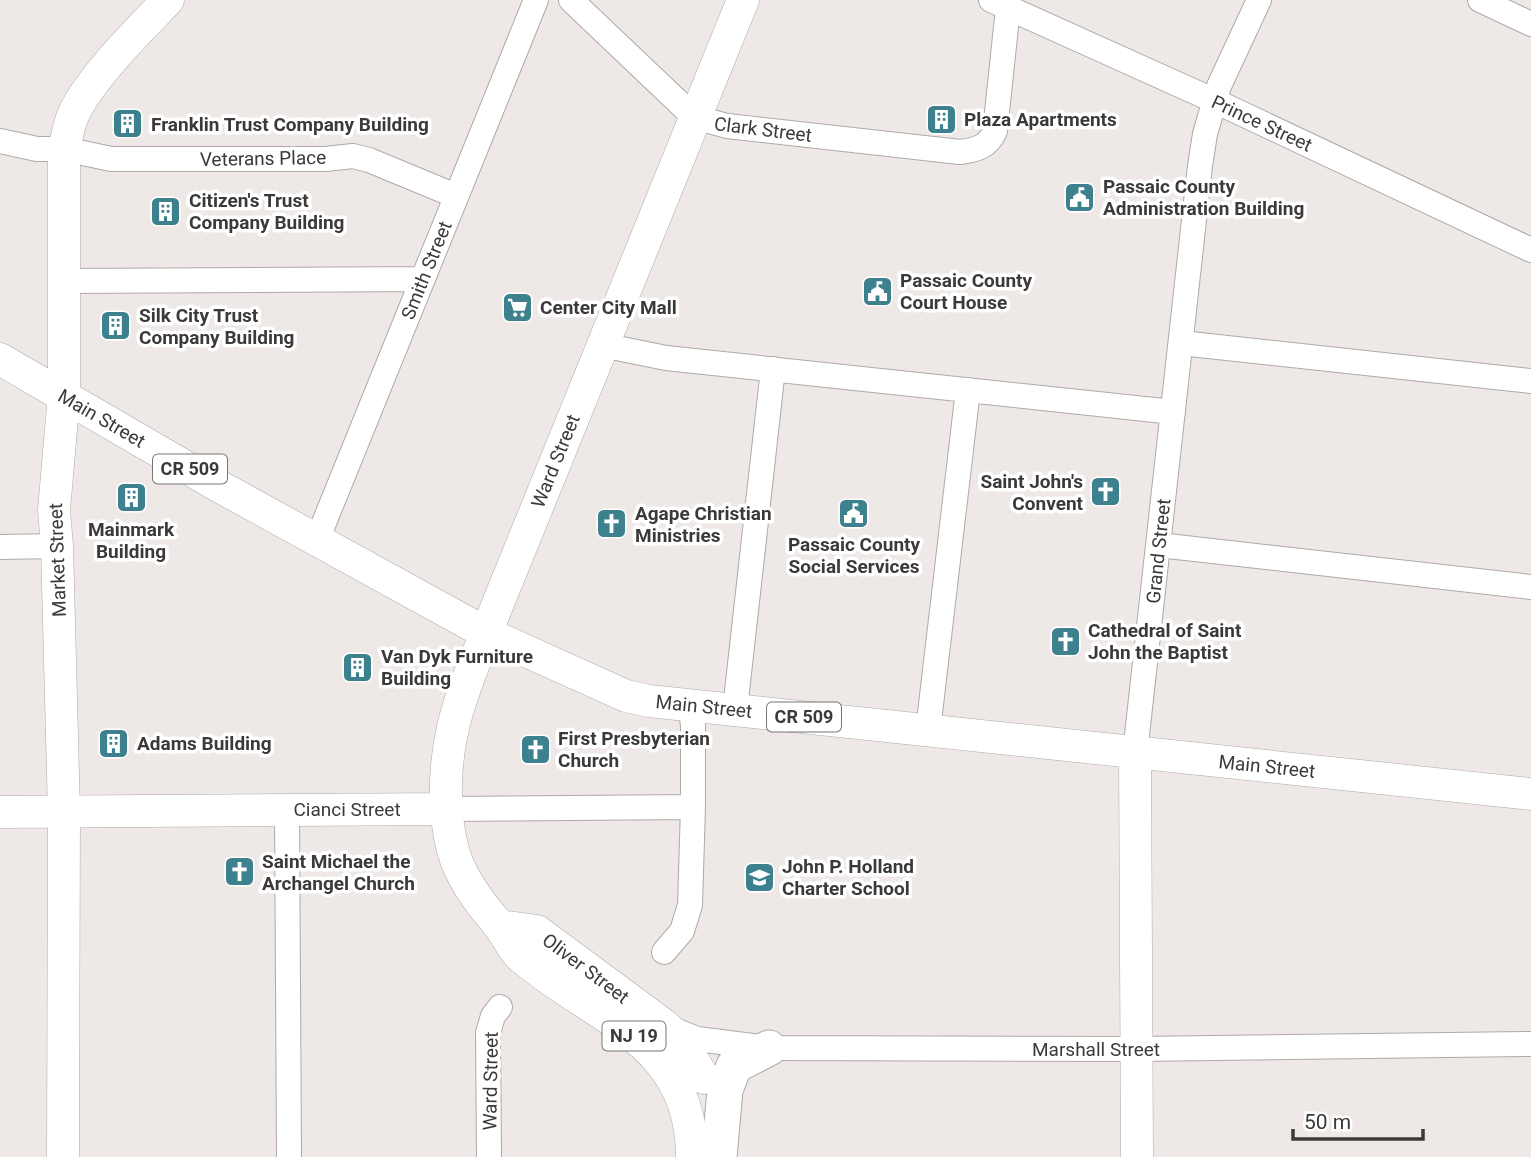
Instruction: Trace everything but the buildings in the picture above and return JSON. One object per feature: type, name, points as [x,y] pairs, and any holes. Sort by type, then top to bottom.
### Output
[{"type":"highway","points":[[710,1152],[725,1090],[734,1066],[769,1048]]},
{"type":"highway","name":"NJ 19","points":[[704,1078],[717,1116],[710,1152]]},
{"type":"main road","name":"Market Street","points":[[64,1157],[64,813],[54,510],[64,395],[64,149],[73,116],[83,96],[168,0]]},
{"type":"main road","name":"Ward Street","points":[[499,926],[484,908],[453,851],[447,809],[452,730],[486,633],[743,0]]},
{"type":"main road","name":"Main Street","points":[[0,359],[215,484],[486,633],[618,693],[649,701],[1531,794]]},
{"type":"main road","name":"Grand Street","points":[[1135,752],[1138,1157]]},
{"type":"main road","name":"Cianci Street","points":[[0,812],[447,809]]},
{"type":"main road","name":"Oliver Street","points":[[499,926],[537,931],[664,1025],[681,1041],[704,1078]]},
{"type":"main road","name":"Oliver Street","points":[[499,926],[519,956],[633,1036],[666,1068],[680,1093],[691,1133],[710,1152]]},
{"type":"street","name":"Smith Street","points":[[317,540],[536,0]]},
{"type":"street","name":"Clark Street","points":[[571,0],[694,117],[727,126],[960,152],[982,147],[995,131],[999,4]]},
{"type":"street","name":"Grand Street","points":[[1135,752],[1200,166],[1219,86],[1259,0]]},
{"type":"street","points":[[1480,0],[1531,24]]},
{"type":"street","name":"Prince Street","points":[[999,4],[1214,101],[1531,250]]},
{"type":"street","name":"Veterans Place","points":[[0,141],[37,149],[64,149],[111,159],[326,159],[353,156],[456,196]]},
{"type":"street","points":[[63,281],[423,279]]},
{"type":"street","points":[[1181,342],[1531,381]]},
{"type":"street","points":[[602,345],[666,358],[1173,412]]},
{"type":"street","points":[[735,709],[773,369]]},
{"type":"street","points":[[928,730],[968,390]]},
{"type":"street","points":[[1159,545],[1531,587]]},
{"type":"street","points":[[0,547],[57,546]]},
{"type":"street","points":[[663,952],[682,932],[687,919],[693,807],[693,725],[690,705]]},
{"type":"street","name":"Cianci Street","points":[[447,809],[693,807]]},
{"type":"street","points":[[287,810],[289,1157]]},
{"type":"street","name":"Ward Street","points":[[489,1157],[488,1033],[493,1016],[500,1007]]},
{"type":"street","name":"Marshall Street","points":[[664,1025],[697,1039],[769,1048],[1137,1049],[1531,1044]]},
{"type":"place","name":"Plaza Apartments","points":[[941,119]]},
{"type":"place","name":"Franklin Trust Company Building","points":[[128,124]]},
{"type":"place","name":"Passaic County Administration Building","points":[[1080,197]]},
{"type":"place","name":"Citizen's Trust Company Building","points":[[166,211]]},
{"type":"place","name":"Passaic County Court House","points":[[877,291]]},
{"type":"place","name":"Center City Mall","points":[[517,307]]},
{"type":"place","name":"Silk City Trust Company Building","points":[[116,326]]},
{"type":"place","name":"Saint John's Convent","points":[[1106,492]]},
{"type":"place","name":"Mainmark Building","points":[[131,498]]},
{"type":"place","name":"Passaic County Social Services","points":[[854,513]]},
{"type":"place","name":"Agape Christian Ministries","points":[[612,524]]},
{"type":"place","name":"Cathedral of Saint John the Baptist","points":[[1065,641]]},
{"type":"place","name":"Van Dyk Furniture Building","points":[[358,667]]},
{"type":"place","name":"Adams Building","points":[[114,743]]},
{"type":"place","name":"First Presbyterian Church","points":[[535,749]]},
{"type":"place","name":"Saint Michael the Archangel Church","points":[[239,872]]},
{"type":"place","name":"John P. Holland Charter School","points":[[759,877]]}]
